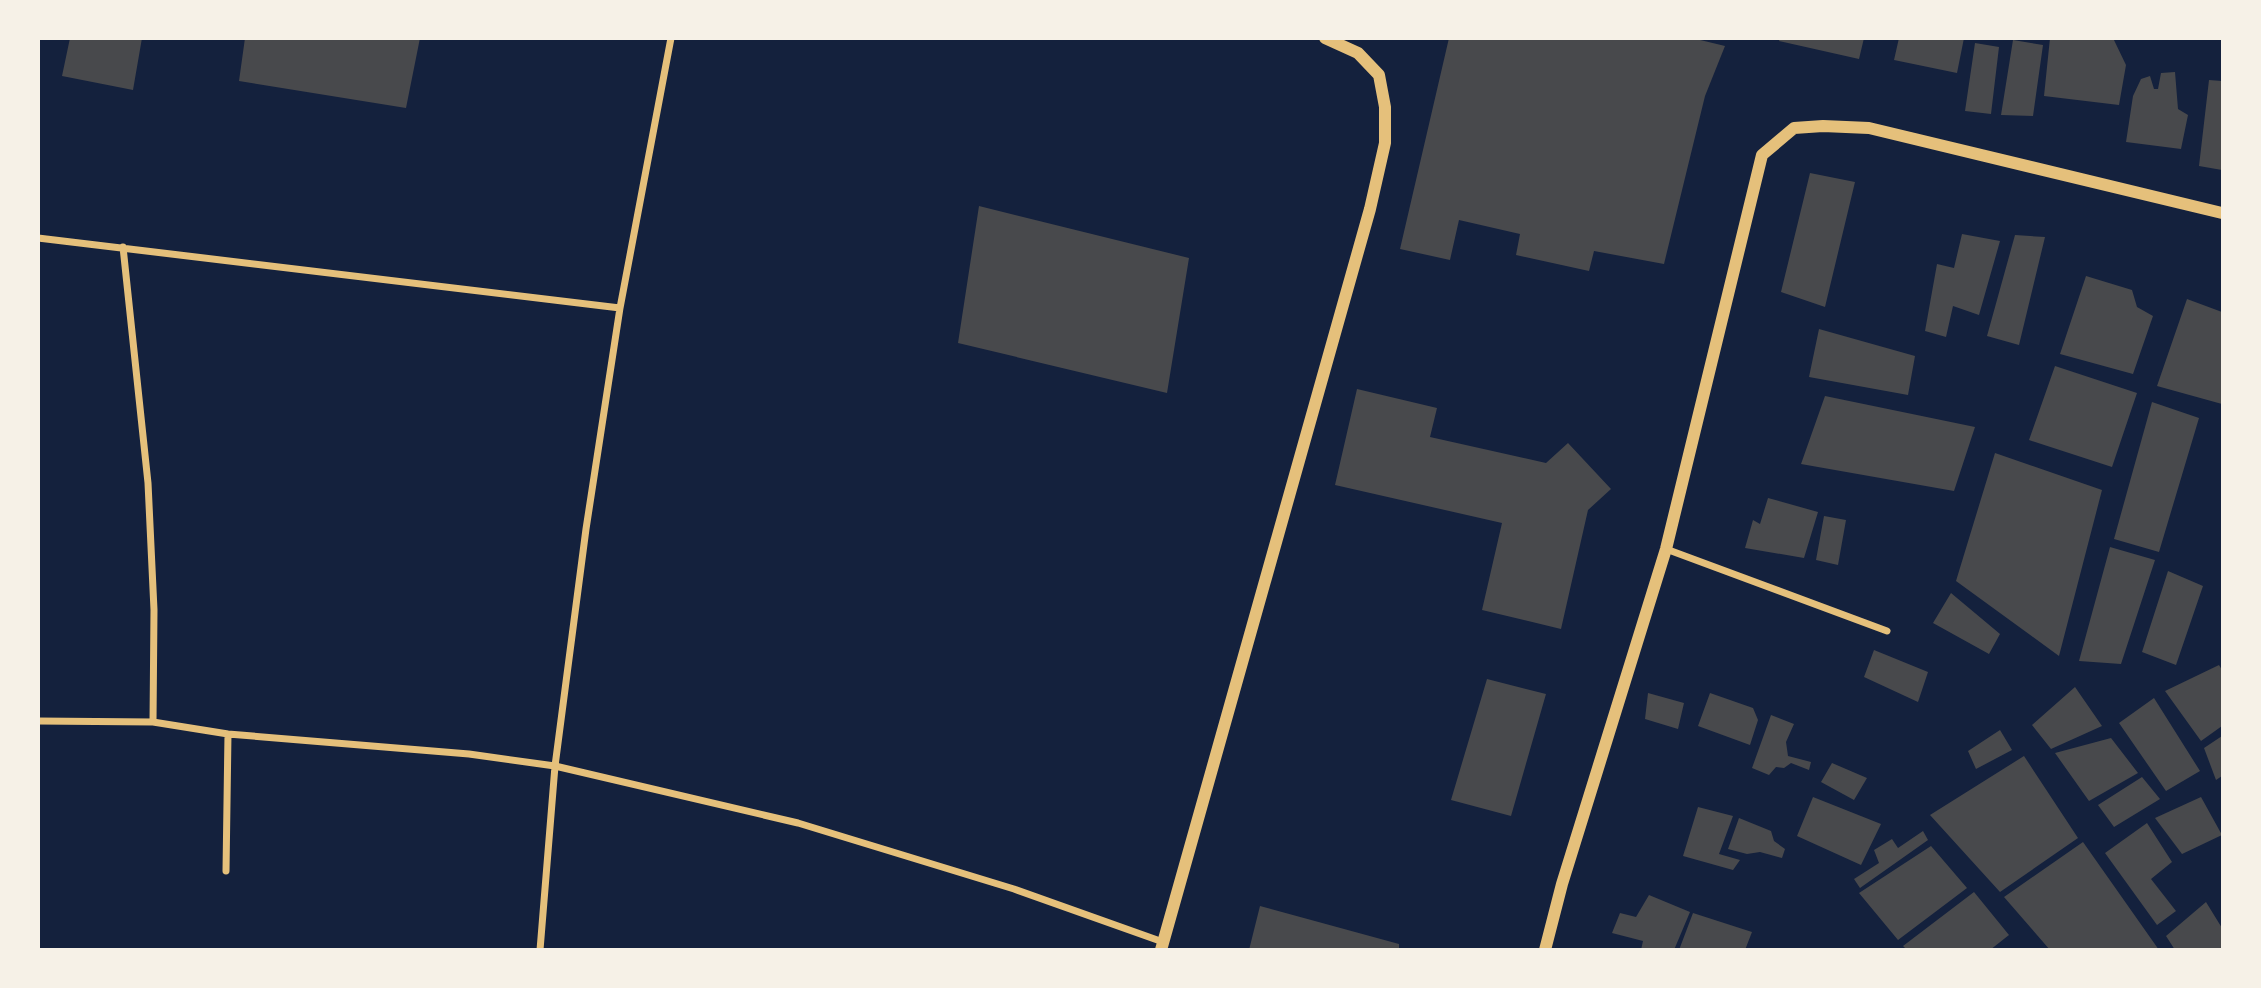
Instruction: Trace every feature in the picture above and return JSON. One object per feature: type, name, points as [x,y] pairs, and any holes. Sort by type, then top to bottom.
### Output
[{"type":"street","points":[[540,950],[555,766],[586,529],[620,308],[671,38]]},
{"type":"street","points":[[38,721],[153,722],[228,734],[468,754],[555,766],[798,823],[1014,890],[1162,946],[1319,394],[1370,209],[1385,143],[1385,107],[1379,75],[1358,53],[1325,38]]},
{"type":"street","points":[[1545,950],[1562,884],[1666,549],[1762,155],[1794,128],[1869,128],[2222,213]]},
{"type":"street","points":[[38,238],[620,308]]},
{"type":"street","points":[[123,247],[148,483],[155,610],[153,722]]},
{"type":"street","points":[[1666,549],[1887,631]]},
{"type":"street","points":[[226,871],[228,734]]},
{"type":"building","points":[[70,38],[142,38],[133,90],[62,76]]},
{"type":"building","points":[[245,38],[420,38],[406,108],[239,81]]},
{"type":"building","points":[[1449,38],[1692,38],[1725,46],[1705,96],[1664,264],[1594,251],[1589,271],[1516,255],[1520,234],[1459,220],[1450,260],[1400,249]]},
{"type":"building","points":[[1780,38],[1864,38],[1859,59],[1779,41]]},
{"type":"building","points":[[1899,38],[1964,38],[1957,73],[1894,60]]},
{"type":"building","points":[[2050,38],[2113,38],[2126,65],[2119,105],[2044,96]]},
{"type":"building","points":[[2013,40],[2043,45],[2033,116],[2001,115]]},
{"type":"building","points":[[1975,43],[1999,47],[1991,114],[1965,111]]},
{"type":"building","points":[[2175,72],[2178,109],[2188,115],[2181,149],[2126,142],[2133,96],[2141,79],[2150,76],[2154,89],[2158,89],[2161,73]]},
{"type":"building","points":[[2209,80],[2222,81],[2222,170],[2199,166]]},
{"type":"building","points":[[1810,173],[1855,182],[1825,307],[1781,292]]},
{"type":"building","points":[[979,206],[1189,258],[1167,393],[958,343]]},
{"type":"building","points":[[1962,234],[2000,241],[1979,315],[1953,306],[1946,337],[1925,331],[1937,264],[1954,268]]},
{"type":"building","points":[[2015,235],[2045,237],[2019,345],[1987,336]]},
{"type":"building","points":[[2086,276],[2132,290],[2137,307],[2153,316],[2133,374],[2060,354]]},
{"type":"building","points":[[2187,299],[2222,312],[2222,404],[2157,386]]},
{"type":"building","points":[[1819,329],[1915,356],[1908,395],[1809,377]]},
{"type":"building","points":[[2055,366],[2137,393],[2112,467],[2029,440]]},
{"type":"building","points":[[1357,389],[1437,408],[1430,437],[1546,463],[1568,443],[1611,489],[1588,510],[1561,629],[1482,610],[1502,523],[1335,485]]},
{"type":"building","points":[[1825,396],[1975,427],[1954,491],[1801,464]]},
{"type":"building","points":[[2152,402],[2199,418],[2159,552],[2114,539]]},
{"type":"building","points":[[1995,453],[2102,490],[2059,656],[1956,581]]},
{"type":"building","points":[[1768,498],[1818,512],[1804,558],[1745,548],[1753,520],[1760,524]]},
{"type":"building","points":[[1824,516],[1846,520],[1838,565],[1816,560]]},
{"type":"building","points":[[2110,547],[2155,560],[2121,664],[2079,661]]},
{"type":"building","points":[[2168,571],[2203,586],[2176,665],[2142,652]]},
{"type":"building","points":[[1951,593],[2000,634],[1989,654],[1933,623]]},
{"type":"building","points":[[1874,650],[1928,672],[1918,702],[1864,677]]},
{"type":"building","points":[[2219,665],[2222,670],[2222,726],[2201,741],[2165,691]]},
{"type":"building","points":[[1487,679],[1546,694],[1511,816],[1451,800]]},
{"type":"building","points":[[2075,687],[2102,726],[2051,749],[2032,725]]},
{"type":"building","points":[[1648,693],[1684,703],[1678,729],[1645,719]]},
{"type":"building","points":[[1710,693],[1753,708],[1758,720],[1750,745],[1698,726]]},
{"type":"building","points":[[2154,698],[2200,771],[2166,791],[2119,723]]},
{"type":"building","points":[[1771,715],[1794,724],[1786,742],[1788,756],[1811,762],[1809,770],[1791,763],[1784,768],[1776,767],[1769,775],[1752,768]]},
{"type":"building","points":[[2000,730],[2012,750],[1976,769],[1968,751]]},
{"type":"building","points":[[2222,736],[2222,776],[2216,780],[2204,748]]},
{"type":"building","points":[[2111,738],[2138,773],[2089,801],[2055,753]]},
{"type":"building","points":[[2024,756],[2078,838],[2000,892],[1930,815]]},
{"type":"building","points":[[1832,763],[1867,778],[1854,800],[1821,782]]},
{"type":"building","points":[[2142,777],[2160,799],[2114,827],[2098,805]]},
{"type":"building","points":[[1813,797],[1881,824],[1861,865],[1797,836]]},
{"type":"building","points":[[2201,797],[2222,835],[2182,854],[2155,818]]},
{"type":"building","points":[[1698,807],[1733,816],[1719,854],[1740,860],[1733,870],[1683,856]]},
{"type":"building","points":[[1739,818],[1771,831],[1774,841],[1785,849],[1782,858],[1760,852],[1747,854],[1728,849]]},
{"type":"building","points":[[2147,823],[2172,862],[2151,879],[2176,911],[2157,925],[2105,853]]},
{"type":"building","points":[[1923,831],[1928,840],[1860,888],[1854,879],[1879,863],[1874,850],[1892,839],[1898,848]]},
{"type":"building","points":[[2083,842],[2159,950],[2050,950],[2004,897]]},
{"type":"building","points":[[1931,846],[1967,888],[1898,940],[1859,893]]},
{"type":"building","points":[[1974,892],[2009,935],[1990,950],[1907,950],[1903,946]]},
{"type":"building","points":[[1649,895],[1690,912],[1674,950],[1641,950],[1643,941],[1612,933],[1620,913],[1636,917]]},
{"type":"building","points":[[2206,902],[2222,928],[2222,950],[2175,950],[2166,936]]},
{"type":"building","points":[[1260,906],[1399,944],[1399,950],[1249,950]]},
{"type":"building","points":[[1693,913],[1752,932],[1745,950],[1679,950]]}]
